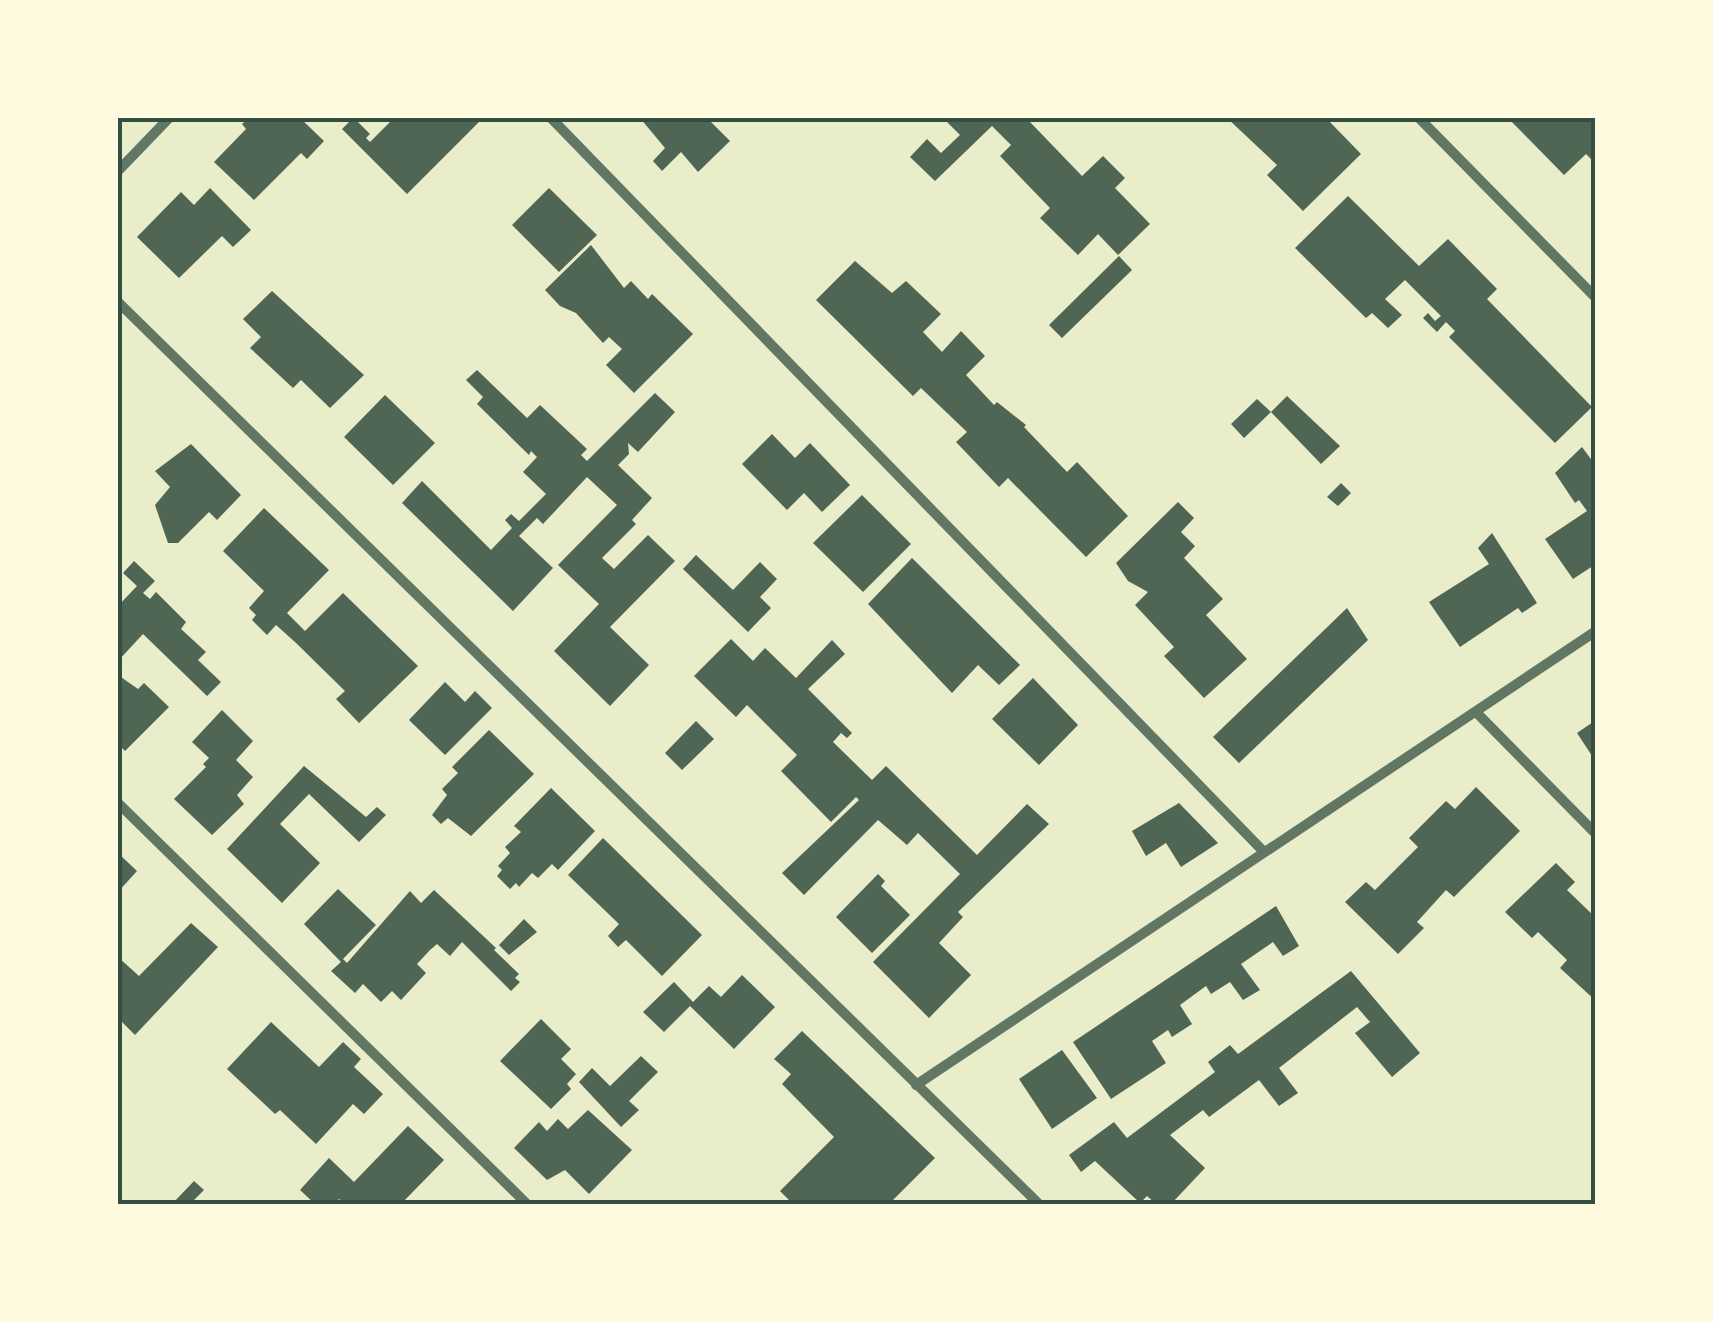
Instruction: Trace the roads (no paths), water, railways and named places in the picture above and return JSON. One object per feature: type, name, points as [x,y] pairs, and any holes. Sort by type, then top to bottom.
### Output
[{"type":"street","points":[[118,170],[169,118]]},
{"type":"street","points":[[551,118],[1264,852]]},
{"type":"street","points":[[1419,118],[1596,298]]},
{"type":"street","points":[[118,302],[1039,1204]]},
{"type":"street","points":[[916,1084],[1596,631]]},
{"type":"street","points":[[1476,712],[1596,834]]},
{"type":"street","points":[[118,803],[527,1204]]},
{"type":"railway","points":[[1592,1204],[1596,1203]]}]
